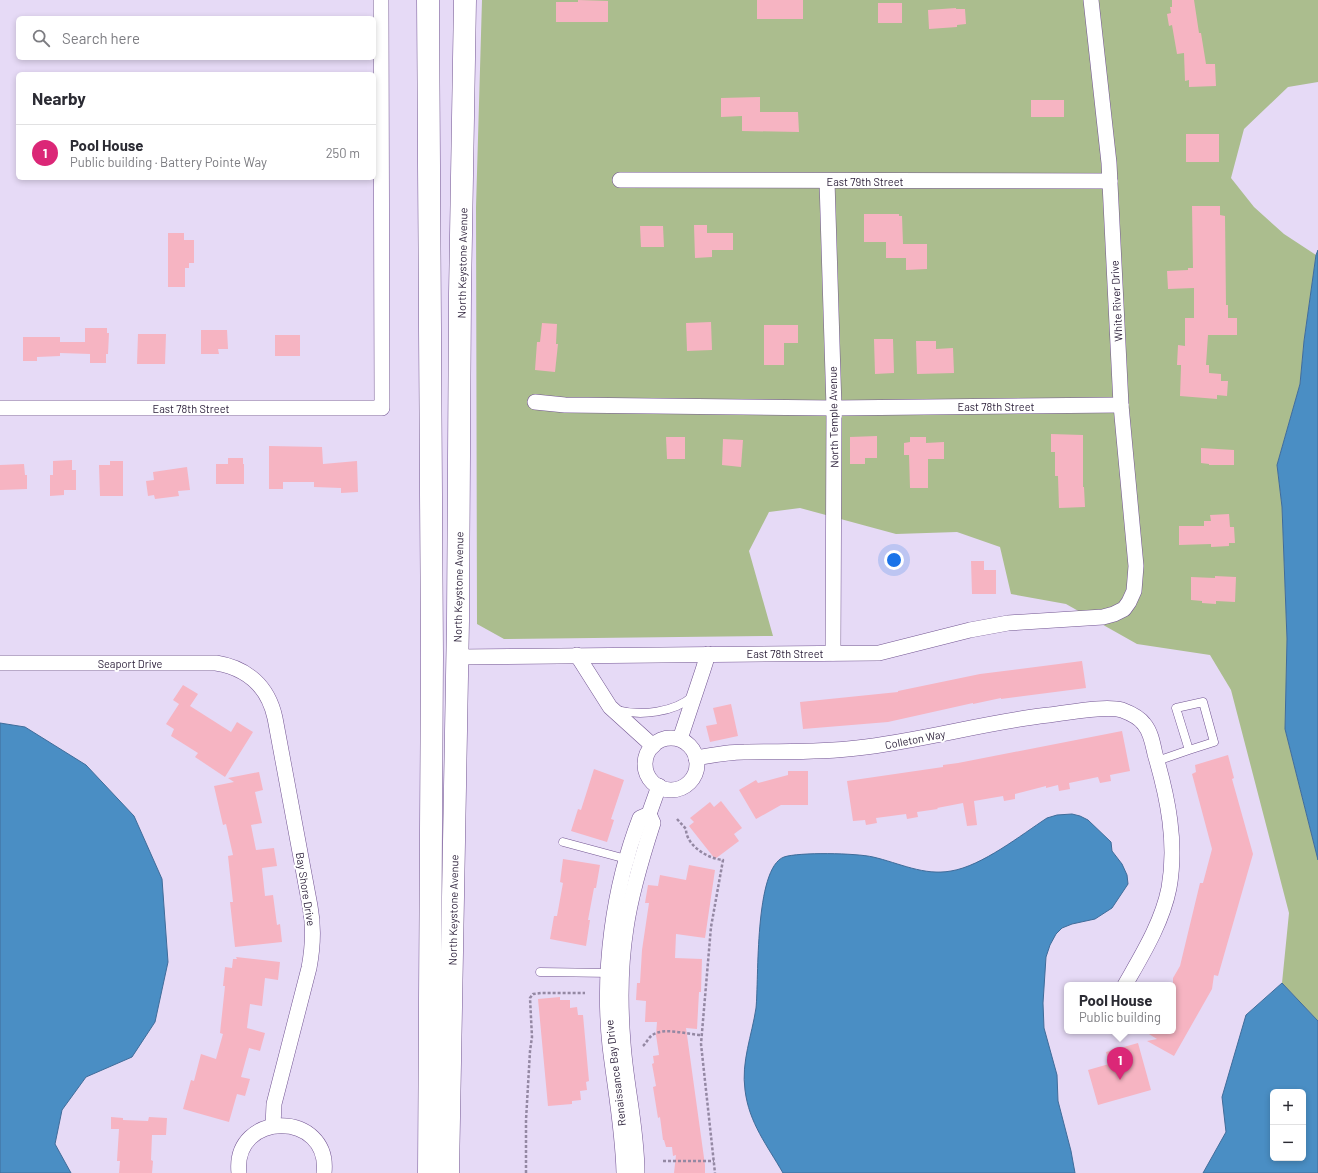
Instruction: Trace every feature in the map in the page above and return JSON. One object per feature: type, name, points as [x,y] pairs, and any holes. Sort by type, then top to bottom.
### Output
[{"type":"main road","name":"North Keystone Avenue","points":[[428,0],[444,657],[448,1173]]},
{"type":"main road","name":"North Keystone Avenue","points":[[429,1173],[444,657],[460,408],[460,294],[465,0]]},
{"type":"street","name":"East 78th Street","points":[[0,408],[382,408],[381,0]]},
{"type":"street","name":"White River Drive","points":[[1091,0],[1109,163],[1121,405],[1136,566],[1134,591],[1130,602]]},
{"type":"street","name":"East 79th Street","points":[[620,180],[828,182],[1110,181]]},
{"type":"street","name":"North Temple Avenue","points":[[828,182],[834,408],[833,653]]},
{"type":"street","name":"East 78th Street","points":[[535,402],[565,405],[834,408],[1121,405]]},
{"type":"street","name":"East 78th Street","points":[[444,657],[833,653],[867,654],[884,652],[970,630],[1008,623],[1103,617],[1124,609],[1130,602]]},
{"type":"street","points":[[680,739],[708,654]]},
{"type":"street","points":[[577,655],[612,708],[653,746]]},
{"type":"street","name":"Seaport Drive","points":[[0,663],[216,663],[230,665],[249,675],[255,680]]},
{"type":"street","name":"Bay Shore Drive","points":[[255,680],[268,697],[274,710],[310,906],[313,930],[310,962],[274,1104],[273,1126]]},
{"type":"street","name":"Colleton Way","points":[[696,758],[739,752],[808,752],[856,749],[905,742],[1030,717],[1093,710],[1121,710],[1144,723],[1157,761]]},
{"type":"street","points":[[668,738],[680,739],[692,748],[696,758],[697,769],[694,777],[686,785],[674,789],[659,786],[648,776],[646,758],[653,746],[658,742],[668,738]]},
{"type":"street","points":[[1127,982],[1153,934],[1162,913],[1169,888],[1173,851],[1167,798],[1157,761]]},
{"type":"street","name":"Renaissance Bay Drive","points":[[624,1173],[622,1128],[610,1045],[615,974],[626,928],[633,861],[653,823],[649,814],[659,786]]},
{"type":"street","name":"Renaissance Bay Drive","points":[[615,974],[621,994],[623,1043],[635,1128],[637,1173]]},
{"type":"street","points":[[239,1173],[240,1156],[246,1144],[255,1134],[266,1128],[283,1125],[293,1126],[303,1130],[311,1136],[322,1154],[324,1173]]},
{"type":"lane","points":[[612,708],[637,713],[658,711],[688,701],[695,694]]},
{"type":"lane","points":[[1157,761],[1214,742],[1203,702],[1176,708],[1189,750]]},
{"type":"lane","points":[[563,842],[633,861]]},
{"type":"lane","points":[[540,972],[615,974]]},
{"type":"path","points":[[678,819],[686,829],[686,834],[693,844],[702,853],[715,859],[724,860],[711,926],[701,1044],[715,1173]]},
{"type":"path","points":[[526,1173],[526,1120],[532,1037],[530,998],[533,994],[541,993],[585,993]]},
{"type":"path","points":[[643,1046],[652,1036],[662,1032],[672,1031],[702,1035]]},
{"type":"path","points":[[663,1161],[714,1162]]},
{"type":"green space","points":[[482,0],[1318,0],[1318,82],[1288,87],[1244,129],[1231,178],[1254,207],[1284,234],[1316,255],[1304,341],[1300,384],[1277,465],[1282,507],[1287,639],[1285,729],[1318,860],[1318,1021],[1282,983],[1289,913],[1231,690],[1210,655],[1137,644],[1066,604],[1011,594],[1000,547],[957,532],[896,534],[800,508],[769,512],[749,551],[773,636],[504,639],[477,624],[476,207]]},
{"type":"water","points":[[1318,250],[1318,860],[1285,729],[1287,639],[1282,507],[1277,465],[1300,384],[1304,341],[1316,255]]},
{"type":"water","points":[[0,723],[25,727],[86,765],[134,816],[162,879],[168,962],[155,1022],[132,1057],[86,1077],[62,1110],[55,1144],[71,1173],[0,1173]]},
{"type":"water","points":[[1072,814],[1088,820],[1111,842],[1112,851],[1122,864],[1127,875],[1128,884],[1112,908],[1095,919],[1072,924],[1062,928],[1056,934],[1046,957],[1043,1003],[1044,1028],[1057,1075],[1058,1101],[1075,1173],[783,1173],[765,1143],[750,1113],[744,1080],[744,1069],[756,1008],[758,951],[763,902],[767,881],[774,865],[784,857],[791,855],[841,854],[873,857],[931,872],[951,871],[963,868],[988,857],[1047,818],[1057,815]]},
{"type":"water","points":[[1282,983],[1318,1021],[1318,1173],[1203,1173],[1226,1132],[1222,1097],[1246,1015]]},
{"type":"building","points":[[578,0],[608,1],[608,22],[556,22],[556,2],[578,2]]},
{"type":"building","points":[[757,0],[803,0],[803,19],[757,19]]},
{"type":"building","points":[[1172,0],[1194,0],[1206,64],[1215,64],[1216,86],[1189,87],[1189,80],[1185,81],[1184,53],[1177,54],[1172,25],[1169,26],[1167,14],[1171,13],[1170,7],[1172,7]]},
{"type":"building","points":[[878,3],[902,3],[902,23],[878,23]]},
{"type":"building","points":[[956,8],[965,9],[966,24],[957,25],[957,27],[929,29],[928,10]]},
{"type":"building","points":[[760,97],[760,112],[798,112],[799,132],[742,131],[742,116],[721,117],[721,98]]},
{"type":"building","points":[[1031,100],[1064,100],[1064,117],[1031,117]]},
{"type":"building","points":[[1186,134],[1219,134],[1219,162],[1186,162]]},
{"type":"building","points":[[1192,206],[1220,206],[1220,215],[1225,216],[1226,305],[1228,305],[1228,318],[1237,318],[1237,335],[1208,335],[1206,365],[1209,365],[1209,373],[1221,374],[1221,381],[1228,381],[1227,396],[1217,395],[1217,399],[1180,396],[1181,365],[1177,365],[1178,345],[1185,346],[1185,318],[1194,318],[1194,288],[1168,289],[1167,271],[1188,270],[1188,268],[1193,268]]},
{"type":"building","points":[[864,214],[899,214],[899,216],[902,216],[903,244],[927,244],[927,269],[906,270],[906,258],[886,258],[886,242],[864,242]]},
{"type":"building","points":[[694,225],[707,225],[707,233],[733,233],[733,250],[712,250],[712,257],[695,258]]},
{"type":"building","points":[[640,226],[663,226],[664,247],[641,247]]},
{"type":"building","points":[[168,233],[184,233],[184,240],[194,240],[194,263],[189,263],[189,268],[185,268],[185,287],[168,287]]},
{"type":"building","points":[[711,322],[712,350],[687,351],[686,323]]},
{"type":"building","points":[[542,323],[557,324],[556,344],[558,344],[555,372],[535,370],[537,342],[540,342]]},
{"type":"building","points":[[764,325],[798,325],[798,343],[784,343],[784,365],[764,365]]},
{"type":"building","points":[[85,328],[107,328],[107,333],[109,333],[106,363],[90,363],[90,354],[60,353],[60,356],[37,357],[37,361],[23,361],[23,337],[60,337],[60,342],[85,342]]},
{"type":"building","points":[[201,330],[227,330],[228,349],[218,349],[219,354],[201,354]]},
{"type":"building","points":[[138,334],[166,334],[165,364],[137,364]]},
{"type":"building","points":[[275,335],[300,335],[300,356],[275,356]]},
{"type":"building","points":[[874,339],[893,339],[894,373],[875,374]]},
{"type":"building","points":[[916,341],[936,341],[936,349],[953,348],[954,373],[917,374]]},
{"type":"building","points":[[1051,434],[1083,435],[1083,487],[1085,507],[1059,508],[1058,476],[1055,476],[1055,452],[1051,452]]},
{"type":"building","points":[[877,436],[877,458],[865,458],[865,464],[850,464],[850,437]]},
{"type":"building","points":[[666,437],[685,437],[685,459],[667,459]]},
{"type":"building","points":[[910,437],[926,437],[926,443],[944,442],[944,459],[928,459],[928,488],[910,488],[909,455],[904,455],[904,443],[910,442]]},
{"type":"building","points":[[723,439],[743,440],[741,467],[722,465]]},
{"type":"building","points":[[269,446],[322,447],[323,464],[357,461],[358,492],[341,493],[341,488],[314,487],[314,482],[283,482],[283,489],[269,489]]},
{"type":"building","points":[[1201,448],[1234,450],[1234,465],[1209,465],[1201,463]]},
{"type":"building","points":[[228,458],[243,458],[244,484],[216,484],[216,464],[228,464]]},
{"type":"building","points":[[72,460],[72,470],[76,470],[76,490],[64,490],[64,495],[50,496],[50,475],[53,475],[53,461]]},
{"type":"building","points":[[110,461],[123,461],[123,496],[100,496],[99,465],[110,465]]},
{"type":"building","points":[[24,464],[25,475],[27,475],[27,489],[0,490],[0,465]]},
{"type":"building","points":[[187,467],[190,490],[178,491],[179,496],[155,499],[154,495],[148,496],[146,481],[154,480],[153,472]]},
{"type":"building","points":[[1229,514],[1230,527],[1234,527],[1235,543],[1229,543],[1229,546],[1211,547],[1211,544],[1179,545],[1179,526],[1204,526],[1204,521],[1211,521],[1210,515]]},
{"type":"building","points":[[971,561],[984,561],[984,570],[996,570],[996,594],[972,594]]},
{"type":"building","points":[[1215,576],[1236,577],[1235,602],[1216,601],[1216,604],[1202,603],[1202,601],[1191,600],[1191,577],[1215,578]]},
{"type":"building","points":[[1082,661],[1086,688],[1001,698],[888,722],[803,729],[800,702],[898,692],[980,674]]},
{"type":"building","points":[[183,685],[198,694],[190,706],[231,732],[237,722],[253,732],[225,777],[195,757],[198,753],[171,736],[174,729],[166,724],[179,704],[173,700]]},
{"type":"building","points":[[731,704],[738,736],[710,742],[706,726],[717,724],[713,708]]},
{"type":"building","points":[[1122,731],[1130,771],[1110,775],[1111,781],[1100,783],[1098,777],[1069,783],[1070,789],[1059,791],[1058,785],[1046,788],[1046,786],[1015,794],[1015,799],[1004,801],[1003,796],[974,801],[977,825],[967,826],[963,803],[917,812],[918,817],[907,819],[906,814],[876,818],[877,823],[866,825],[865,820],[853,821],[847,781],[943,767],[943,765]]},
{"type":"building","points":[[1228,755],[1234,778],[1232,779],[1253,854],[1218,976],[1214,975],[1212,989],[1174,1056],[1147,1041],[1157,1039],[1149,1034],[1176,1034],[1176,982],[1173,982],[1173,978],[1180,966],[1200,883],[1203,883],[1212,849],[1192,774],[1196,772],[1195,765]]},
{"type":"building","points":[[594,769],[624,780],[611,819],[614,820],[607,842],[571,831],[578,809],[581,810]]},
{"type":"building","points":[[788,771],[808,771],[808,805],[781,805],[756,819],[739,790],[756,780],[758,783],[788,775]]},
{"type":"building","points":[[259,772],[263,790],[255,792],[262,823],[251,825],[256,850],[274,848],[277,866],[262,868],[265,896],[273,895],[277,925],[280,924],[282,942],[235,947],[230,902],[233,902],[228,856],[233,855],[226,824],[223,825],[214,786],[234,782],[228,778]]},
{"type":"building","points":[[721,801],[742,828],[734,834],[739,841],[715,859],[689,826],[694,822],[690,818],[710,802],[714,807]]},
{"type":"building","points":[[563,859],[600,865],[588,920],[590,920],[586,946],[550,939],[554,916],[557,916],[563,883],[560,882]]},
{"type":"building","points":[[689,865],[715,870],[705,938],[676,934],[675,958],[702,959],[701,992],[699,992],[697,1029],[686,1028],[705,1173],[674,1173],[676,1155],[673,1156],[672,1147],[666,1147],[663,1140],[660,1117],[658,1118],[653,1087],[656,1086],[652,1064],[654,1063],[653,1056],[659,1055],[656,1035],[657,1022],[645,1022],[646,1001],[636,1000],[637,983],[640,983],[642,950],[649,903],[645,903],[648,885],[658,886],[660,875],[686,880]]},
{"type":"building","points":[[236,957],[280,962],[278,980],[265,978],[262,1006],[250,1004],[247,1028],[265,1033],[260,1051],[249,1048],[241,1077],[250,1079],[245,1096],[237,1094],[229,1122],[183,1109],[191,1080],[194,1081],[201,1054],[216,1059],[223,1034],[220,1033],[225,986],[223,986],[225,967],[232,968],[233,959],[237,959]]},
{"type":"building","points":[[560,997],[560,1000],[570,1000],[570,1008],[577,1007],[578,1015],[583,1015],[589,1081],[586,1082],[587,1090],[580,1091],[581,1100],[572,1101],[572,1104],[548,1106],[538,999]]},
{"type":"building","points":[[1138,1043],[1151,1090],[1098,1105],[1088,1070],[1109,1064],[1106,1052]]},
{"type":"building","points":[[111,1117],[123,1118],[123,1120],[148,1121],[149,1117],[167,1118],[166,1135],[152,1135],[152,1173],[119,1173],[120,1161],[117,1161],[119,1129],[111,1129]]},
{"type":"place","name":"Pool House","points":[[1120,1080]]}]
